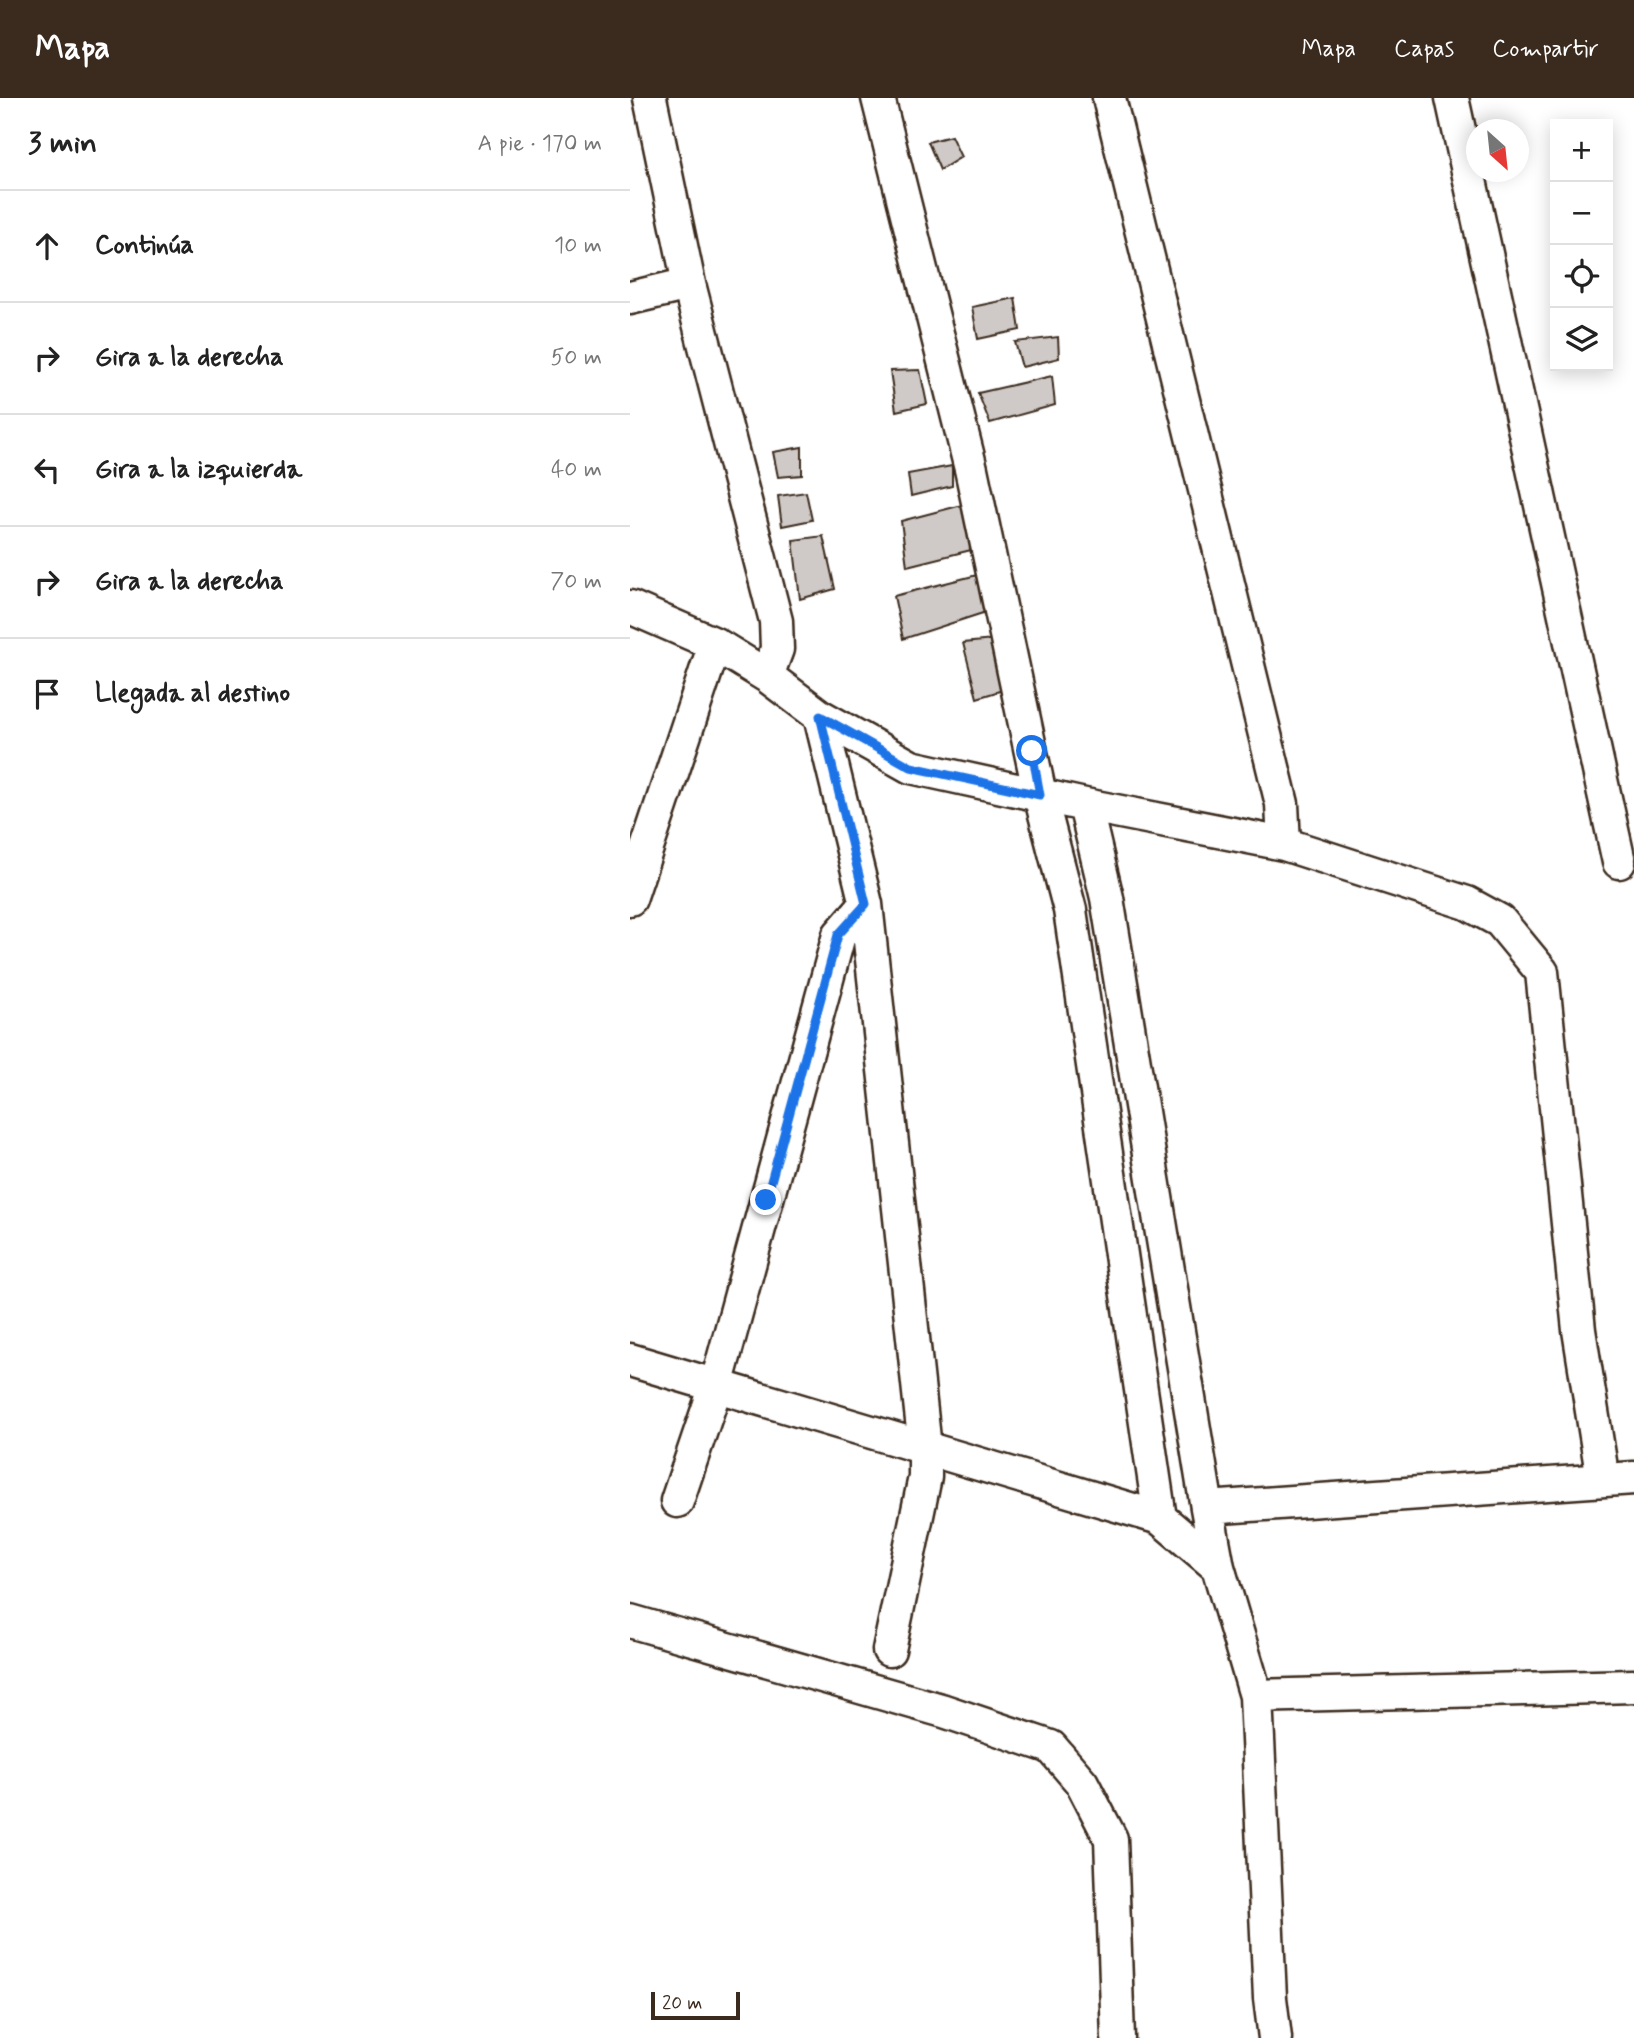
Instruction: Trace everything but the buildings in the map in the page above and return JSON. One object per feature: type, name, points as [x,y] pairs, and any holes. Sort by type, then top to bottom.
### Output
[{"type":"street","points":[[650,98],[689,284],[776,621],[777,649],[767,676]]},
{"type":"street","points":[[878,98],[971,469],[1040,795],[1070,910],[1160,1518]]},
{"type":"street","points":[[1109,98],[1282,804],[1284,844]]},
{"type":"street","points":[[1452,98],[1619,862]]},
{"type":"street","points":[[630,298],[689,284]]},
{"type":"street","points":[[630,607],[715,644],[767,676],[820,716],[911,767],[1284,844],[1467,903],[1500,921],[1542,971],[1579,1330],[1603,1480]]},
{"type":"street","points":[[630,899],[715,644]]},
{"type":"street","points":[[820,716],[866,904],[925,1448],[925,1477],[889,1650]]},
{"type":"street","points":[[1085,805],[1107,898],[1218,1567],[1255,1696],[1270,1998],[1275,2038]]},
{"type":"street","points":[[677,1501],[716,1386],[838,935],[866,904]]},
{"type":"street","points":[[630,1360],[1160,1518],[1218,1567]]},
{"type":"street","points":[[1207,1508],[1634,1478]]},
{"type":"street","points":[[630,1621],[944,1711],[1051,1747],[1082,1783],[1111,1839],[1118,2038]]},
{"type":"street","points":[[1255,1696],[1634,1686]]},
{"type":"route","points":[[766,1200],[838,935],[866,904],[820,716],[911,767],[1040,795],[1032,751]]}]
